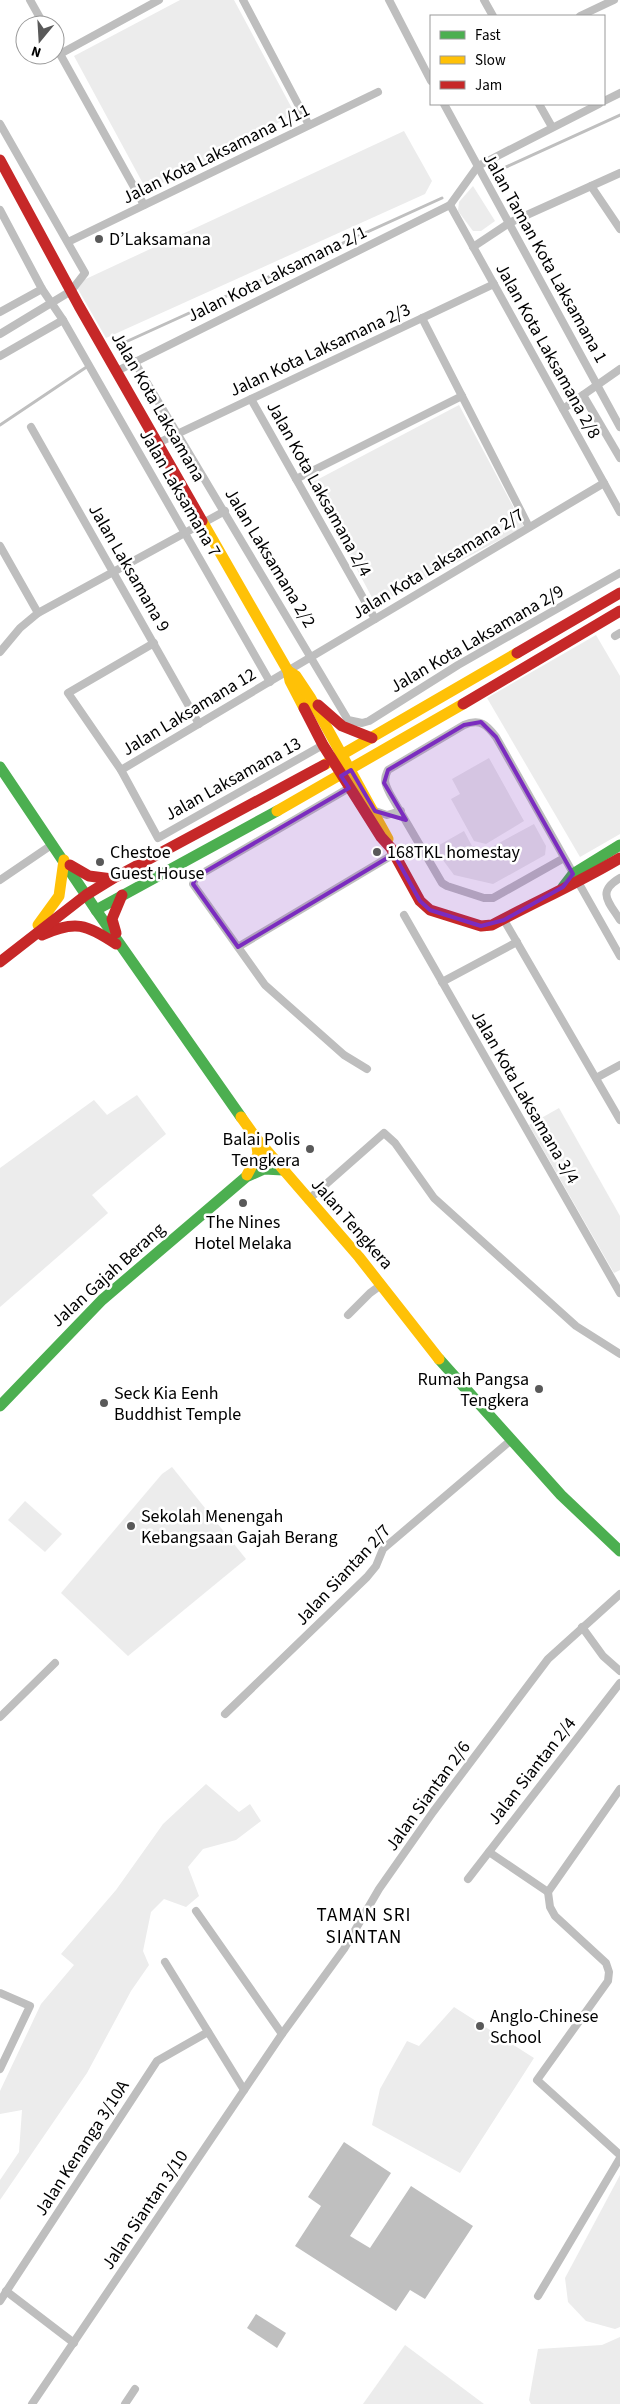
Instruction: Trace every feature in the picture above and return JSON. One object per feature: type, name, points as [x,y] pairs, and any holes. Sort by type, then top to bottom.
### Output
[{"type":"main road","name":"Jalan Kota Laksamana","points":[[0,160],[70,291],[288,671],[290,681],[323,745],[337,758]]},
{"type":"main road","points":[[0,962],[86,895],[112,879],[337,758],[620,593]]},
{"type":"main road","points":[[96,910],[122,894],[346,773],[620,611]]},
{"type":"main road","name":"Jalan Kota Laksamana","points":[[288,671],[296,676],[310,697],[337,758],[346,773]]},
{"type":"main road","points":[[310,697],[342,726],[372,738]]},
{"type":"main road","name":"Jalan Tengkera","points":[[0,767],[96,910],[256,1138],[381,1285],[446,1369],[561,1495],[620,1550]]},
{"type":"main road","points":[[346,773],[349,788],[392,851],[420,901],[430,910],[481,926],[492,925],[504,920],[563,887],[620,845]]},
{"type":"main road","points":[[346,773],[375,812],[387,834],[392,851]]},
{"type":"main road","points":[[575,878],[620,858]]},
{"type":"main road","points":[[64,860],[89,876],[112,879]]},
{"type":"main road","points":[[20,945],[56,905],[63,885],[64,860]]},
{"type":"main road","points":[[122,894],[112,918],[123,949]]},
{"type":"main road","points":[[20,945],[59,927],[76,924],[98,932],[123,949]]},
{"type":"main road","name":"Jalan Gajah Berang","points":[[246,1177],[258,1154],[256,1138]]},
{"type":"main road","name":"Jalan Gajah Berang","points":[[0,1406],[102,1300],[246,1177],[264,1169],[283,1170]]},
{"type":"street","points":[[30,0],[38,15]]},
{"type":"street","points":[[65,51],[159,0]]},
{"type":"street","points":[[243,0],[309,125]]},
{"type":"street","points":[[389,0],[430,79]]},
{"type":"street","points":[[484,0],[492,15]]},
{"type":"street","points":[[582,15],[614,0]]},
{"type":"street","points":[[65,63],[144,205]]},
{"type":"street","name":"Jalan Kota Laksamana 1/11","points":[[68,242],[378,92]]},
{"type":"street","points":[[605,101],[620,93]]},
{"type":"street","name":"Jalan Taman Kota Laksamana 1","points":[[445,105],[620,427]]},
{"type":"street","points":[[540,105],[552,127]]},
{"type":"street","points":[[450,205],[478,166],[597,105]]},
{"type":"street","points":[[0,124],[85,273],[70,291],[0,334]]},
{"type":"street","points":[[473,247],[509,223],[620,173]]},
{"type":"street","points":[[591,186],[620,229]]},
{"type":"street","name":"Jalan Kota Laksamana 2/8","points":[[450,205],[620,512]]},
{"type":"street","name":"Jalan Kota Laksamana 2/1","points":[[117,371],[450,205]]},
{"type":"street","name":"Jalan Laksamana 7","points":[[0,210],[42,289],[63,320],[270,682]]},
{"type":"street","name":"Jalan Kota Laksamana 2/3","points":[[158,443],[494,284]]},
{"type":"street","points":[[0,312],[42,289]]},
{"type":"street","points":[[422,318],[529,528]]},
{"type":"street","points":[[0,356],[63,320]]},
{"type":"street","name":"Jalan Laksamana 2/2","points":[[134,361],[348,720]]},
{"type":"street","points":[[563,409],[620,369]]},
{"type":"street","points":[[583,394],[620,458]]},
{"type":"street","points":[[296,479],[462,396]]},
{"type":"street","name":"Jalan Kota Laksamana 2/4","points":[[251,399],[375,619]]},
{"type":"street","name":"Jalan Laksamana 9","points":[[31,427],[199,724]]},
{"type":"street","name":"Jalan Kota Laksamana 2/7","points":[[288,671],[604,483]]},
{"type":"street","points":[[0,652],[20,628],[38,613],[225,511]]},
{"type":"street","points":[[0,546],[38,613]]},
{"type":"street","name":"Jalan Kota Laksamana 2/9","points":[[348,720],[362,723],[369,721],[458,665],[620,574]]},
{"type":"street","points":[[120,770],[68,693],[154,643]]},
{"type":"street","name":"Jalan Laksamana 12","points":[[158,838],[120,770],[288,671]]},
{"type":"street","points":[[564,858],[493,898],[484,898],[447,886],[442,882],[384,783],[388,770],[473,721],[481,722],[489,727],[496,737],[620,956]]},
{"type":"street","name":"Jalan Laksamana 13","points":[[158,838],[323,745]]},
{"type":"street","points":[[349,788],[196,877],[193,884],[266,985],[344,1055],[367,1069]]},
{"type":"street","points":[[375,812],[387,815],[401,811]]},
{"type":"street","points":[[0,880],[53,844]]},
{"type":"street","points":[[238,947],[392,851]]},
{"type":"street","points":[[620,878],[610,884],[606,890],[606,898],[620,920]]},
{"type":"street","name":"Jalan Kota Laksamana 3/4","points":[[404,915],[620,1293]]},
{"type":"street","points":[[504,920],[620,1120]]},
{"type":"street","points":[[442,982],[517,942]]},
{"type":"street","points":[[596,1078],[620,1065]]},
{"type":"street","points":[[308,1200],[384,1133],[395,1143],[434,1198],[576,1326],[620,1354]]},
{"type":"street","points":[[348,1315],[381,1285]]},
{"type":"street","name":"Jalan Siantan 2/7","points":[[226,1714],[367,1577],[376,1566],[383,1550],[510,1441]]},
{"type":"street","name":"Jalan Siantan 2/6","points":[[282,2034],[344,1949],[379,1889],[433,1812],[548,1659],[620,1594]]},
{"type":"street","points":[[582,1627],[603,1656],[620,1670]]},
{"type":"street","points":[[0,1717],[55,1663]]},
{"type":"street","name":"Jalan Siantan 2/4","points":[[468,1879],[620,1683]]},
{"type":"street","points":[[538,2296],[620,2156],[537,2080],[608,1981],[609,1972],[606,1963],[555,1916],[550,1907],[548,1892],[620,1789]]},
{"type":"street","points":[[489,1852],[548,1892]]},
{"type":"street","points":[[196,1911],[282,2034]]},
{"type":"street","points":[[165,1962],[244,2090]]},
{"type":"street","points":[[0,1993],[30,2006],[0,2070]]},
{"type":"street","name":"Jalan Kenanga 3/10A","points":[[0,2301],[157,2061],[208,2032]]},
{"type":"street","name":"Jalan Siantan 3/10","points":[[32,2404],[282,2034]]},
{"type":"street","points":[[6,2292],[74,2343]]},
{"type":"street","points":[[125,2404],[135,2389]]},
{"type":"highlighted area","points":[[481,722],[496,737],[573,874],[563,887],[504,920],[481,926],[430,910],[420,901],[394,854],[238,947],[193,884],[196,877],[349,788],[341,776],[351,770],[375,811],[406,820],[384,783],[388,770],[464,725]]},
{"type":"shaded area","points":[[180,0],[234,0],[295,114],[147,191],[74,56]]},
{"type":"shaded area","points":[[404,131],[432,181],[425,194],[106,338],[75,284]]},
{"type":"shaded area","points":[[473,186],[495,221],[481,231],[473,231],[458,211],[459,202]]},
{"type":"shaded area","points":[[459,405],[524,527],[376,605],[311,483]]},
{"type":"shaded area","points":[[596,635],[620,676],[620,834],[580,857],[487,698]]},
{"type":"shaded area","points":[[489,758],[524,821],[486,844],[474,841],[451,799],[460,794],[452,779]]},
{"type":"shaded area","points":[[534,824],[546,846],[545,855],[493,884],[454,875],[434,848],[464,831],[472,846],[486,850]]},
{"type":"shaded area","points":[[137,1095],[166,1134],[92,1195],[108,1213],[0,1307],[0,1168],[94,1100],[107,1115]]},
{"type":"shaded area","points":[[559,1108],[620,1216],[620,1270],[614,1273],[529,1125]]},
{"type":"shaded area","points":[[172,1467],[246,1559],[128,1656],[61,1593],[162,1474]]},
{"type":"shaded area","points":[[25,1501],[62,1534],[45,1552],[8,1520]]},
{"type":"shaded area","points":[[206,1784],[239,1812],[250,1804],[261,1821],[236,1840],[203,1849],[188,1867],[199,1896],[186,1907],[164,1899],[151,1912],[143,1951],[149,1965],[131,1991],[87,2073],[0,2200],[0,2180],[19,2152],[22,2110],[0,2114],[0,2091],[41,2004],[74,1965],[61,1954],[116,1890],[163,1824]]},
{"type":"shaded area","points":[[454,2007],[534,2058],[460,2173],[372,2125],[380,2089],[407,2041],[419,2046]]},
{"type":"shaded area","points":[[344,2142],[391,2173],[350,2236],[370,2248],[411,2186],[473,2226],[425,2299],[410,2290],[396,2311],[295,2246],[321,2206],[308,2197]]},
{"type":"shaded area","points":[[620,2175],[620,2327],[615,2329],[586,2321],[568,2302],[565,2278]]},
{"type":"shaded area","points":[[256,2314],[286,2333],[277,2348],[247,2328]]},
{"type":"shaded area","points":[[620,2337],[620,2404],[531,2404],[529,2400],[538,2349],[602,2345]]},
{"type":"shaded area","points":[[405,2345],[484,2404],[363,2404]]},
{"type":"waterway","points":[[493,173],[620,115]]},
{"type":"waterway","points":[[119,345],[442,198]]},
{"type":"waterway","points":[[0,425],[88,366]]},
{"type":"traffic: fast","points":[[0,767],[96,910],[241,1117]]},
{"type":"traffic: fast","points":[[96,910],[277,811]]},
{"type":"traffic: fast","points":[[563,887],[573,874],[620,845]]},
{"type":"traffic: fast","points":[[0,1406],[102,1300],[246,1177],[264,1169],[283,1170]]},
{"type":"traffic: fast","points":[[439,1359],[561,1495],[620,1551]]},
{"type":"traffic: slow","points":[[202,521],[288,671],[290,681],[304,708]]},
{"type":"traffic: slow","points":[[324,765],[517,653]]},
{"type":"traffic: slow","points":[[288,671],[296,676],[310,697],[388,839]]},
{"type":"traffic: slow","points":[[277,811],[463,704]]},
{"type":"traffic: slow","points":[[38,925],[59,896],[64,860]]},
{"type":"traffic: slow","points":[[241,1117],[256,1138],[359,1257],[439,1359]]},
{"type":"traffic: slow","points":[[247,1175],[258,1154],[256,1139]]},
{"type":"traffic: jam","points":[[0,160],[79,306],[202,521]]},
{"type":"traffic: jam","points":[[517,653],[620,593]]},
{"type":"traffic: jam","points":[[463,704],[620,611]]},
{"type":"traffic: jam","points":[[318,705],[342,726],[372,738]]},
{"type":"traffic: jam","points":[[304,708],[323,745],[381,837],[391,848],[420,901],[430,910],[481,926],[492,925],[620,858]]},
{"type":"traffic: jam","points":[[0,962],[86,895],[112,879],[324,765]]},
{"type":"traffic: jam","points":[[70,865],[89,876],[112,879]]},
{"type":"traffic: jam","points":[[116,933],[112,919],[122,895]]},
{"type":"traffic: jam","points":[[42,935],[63,927],[80,926],[88,928],[116,944]]},
{"type":"place","name":"D’Laksamana","points":[[99,239]]},
{"type":"place","name":"168TKL homestay","points":[[377,852]]},
{"type":"place","name":"Chestoe Guest House","points":[[100,862]]},
{"type":"place","name":"Balai Polis Tengkera","points":[[310,1149]]},
{"type":"place","name":"The Nines Hotel Melaka","points":[[243,1203]]},
{"type":"place","name":"Rumah Pangsa Tengkera","points":[[539,1389]]},
{"type":"place","name":"Seck Kia Eenh Buddhist Temple","points":[[104,1403]]},
{"type":"place","name":"Sekolah Menengah Kebangsaan Gajah Berang","points":[[131,1526]]},
{"type":"place","name":"Anglo-Chinese School","points":[[480,2026]]},
{"type":"district","name":"TAMAN SRI SIANTAN","points":[[364,1926]]}]
